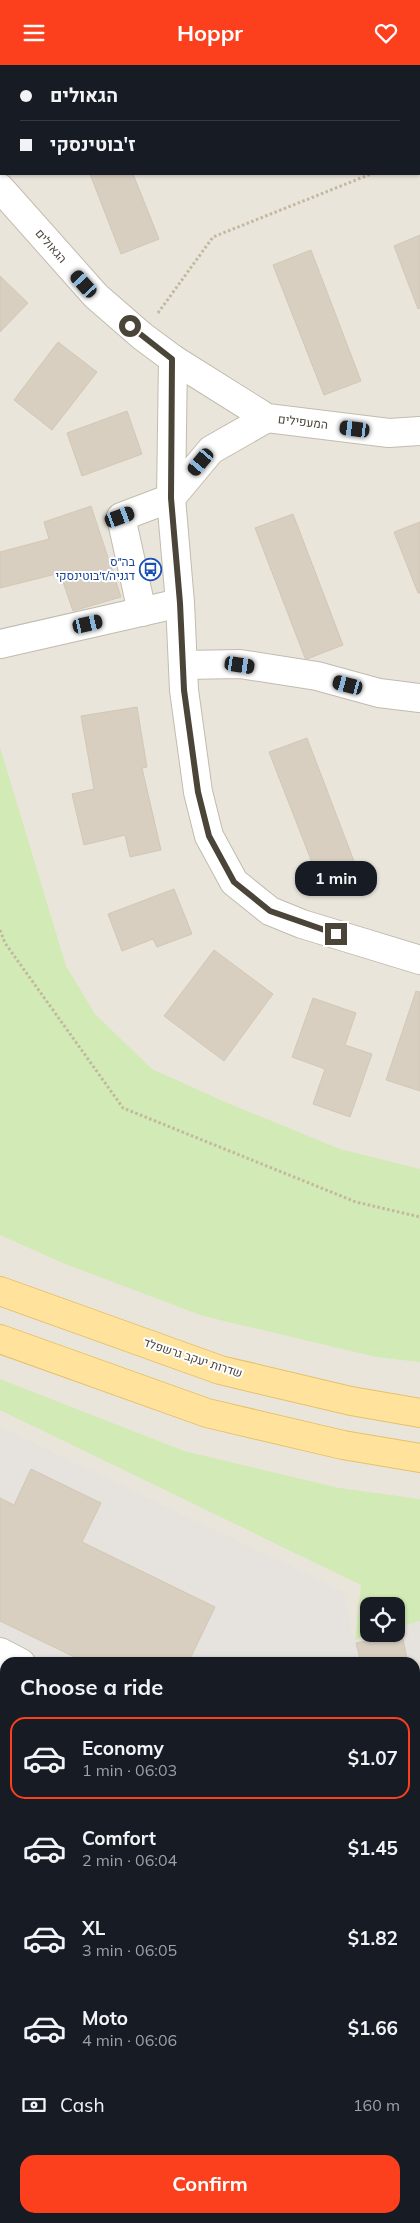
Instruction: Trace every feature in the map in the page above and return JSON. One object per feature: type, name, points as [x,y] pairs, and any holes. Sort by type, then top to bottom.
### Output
[{"type":"main road","name":"שדרות יעקב גרשפלד","points":[[0,1291],[220,1370],[351,1401],[420,1413]]},
{"type":"main road","points":[[0,1339],[207,1413],[342,1445],[420,1458]]},
{"type":"street","name":"הגאולים","points":[[0,188],[96,296],[172,359]]},
{"type":"street","name":"המעפילים","points":[[172,359],[268,418],[390,433],[420,431]]},
{"type":"street","points":[[172,359],[171,498],[180,603],[184,690],[198,792],[209,836],[234,882],[270,911],[302,924],[420,961]]},
{"type":"street","points":[[142,612],[120,517],[171,498],[211,451],[268,418]]},
{"type":"street","points":[[0,644],[180,603]]},
{"type":"street","points":[[183,665],[240,665],[317,676],[379,693],[420,698]]},
{"type":"path","points":[[142,336],[213,237],[368,175]]},
{"type":"path","points":[[0,930],[5,943],[123,1108],[356,1202],[420,1217]]},
{"type":"shaded area","points":[[0,175],[420,175],[420,1657],[0,1657]]},
{"type":"shaded area","points":[[0,1427],[344,1592],[353,1638],[360,1636],[360,1642],[405,1642],[405,1624],[420,1620],[420,1657],[0,1657]]},
{"type":"green space","points":[[0,747],[66,966],[95,1014],[152,1069],[225,1102],[340,1149],[420,1169],[420,1362],[376,1357],[203,1316],[65,1264],[0,1235]]},
{"type":"green space","points":[[0,1379],[184,1451],[339,1488],[420,1499],[420,1621],[405,1625],[405,1597],[360,1597],[360,1639],[355,1640],[361,1585],[0,1410]]},
{"type":"building","points":[[90,175],[133,175],[159,239],[121,254]]},
{"type":"building","points":[[420,235],[420,308],[418,309],[394,246]]},
{"type":"building","points":[[311,250],[361,381],[324,395],[273,265]]},
{"type":"building","points":[[0,276],[28,303],[0,332]]},
{"type":"building","points":[[58,342],[97,372],[52,430],[14,400]]},
{"type":"building","points":[[127,411],[142,454],[82,476],[67,433]]},
{"type":"building","points":[[91,506],[121,597],[73,611],[60,573],[0,588],[0,552],[49,539],[44,522]]},
{"type":"building","points":[[293,514],[343,645],[307,659],[255,528]]},
{"type":"building","points":[[420,522],[420,593],[418,593],[394,532]]},
{"type":"building","points":[[137,707],[147,767],[142,768],[161,850],[130,857],[125,835],[84,845],[72,794],[94,789],[81,716]]},
{"type":"building","points":[[307,738],[357,869],[320,883],[269,752]]},
{"type":"building","points":[[174,889],[192,934],[157,947],[153,939],[122,951],[108,914]]},
{"type":"building","points":[[214,950],[273,994],[224,1061],[164,1016]]},
{"type":"building","points":[[416,991],[420,992],[420,1091],[386,1080]]},
{"type":"building","points":[[313,998],[356,1013],[345,1045],[372,1054],[350,1117],[313,1104],[325,1069],[292,1057]]},
{"type":"building","points":[[31,1469],[101,1503],[82,1542],[215,1607],[191,1657],[75,1657],[0,1621],[0,1498],[14,1505]]},
{"type":"building","points":[[404,1642],[407,1657],[360,1657],[356,1643]]},
{"type":"place","name":"בה״ס דגניה/ז׳בוטינסקי","points":[[151,569]]},
{"type":"route","points":[[130,326],[172,359],[171,498],[180,603],[184,690],[198,792],[209,836],[234,882],[270,911],[302,924],[336,934]]}]
